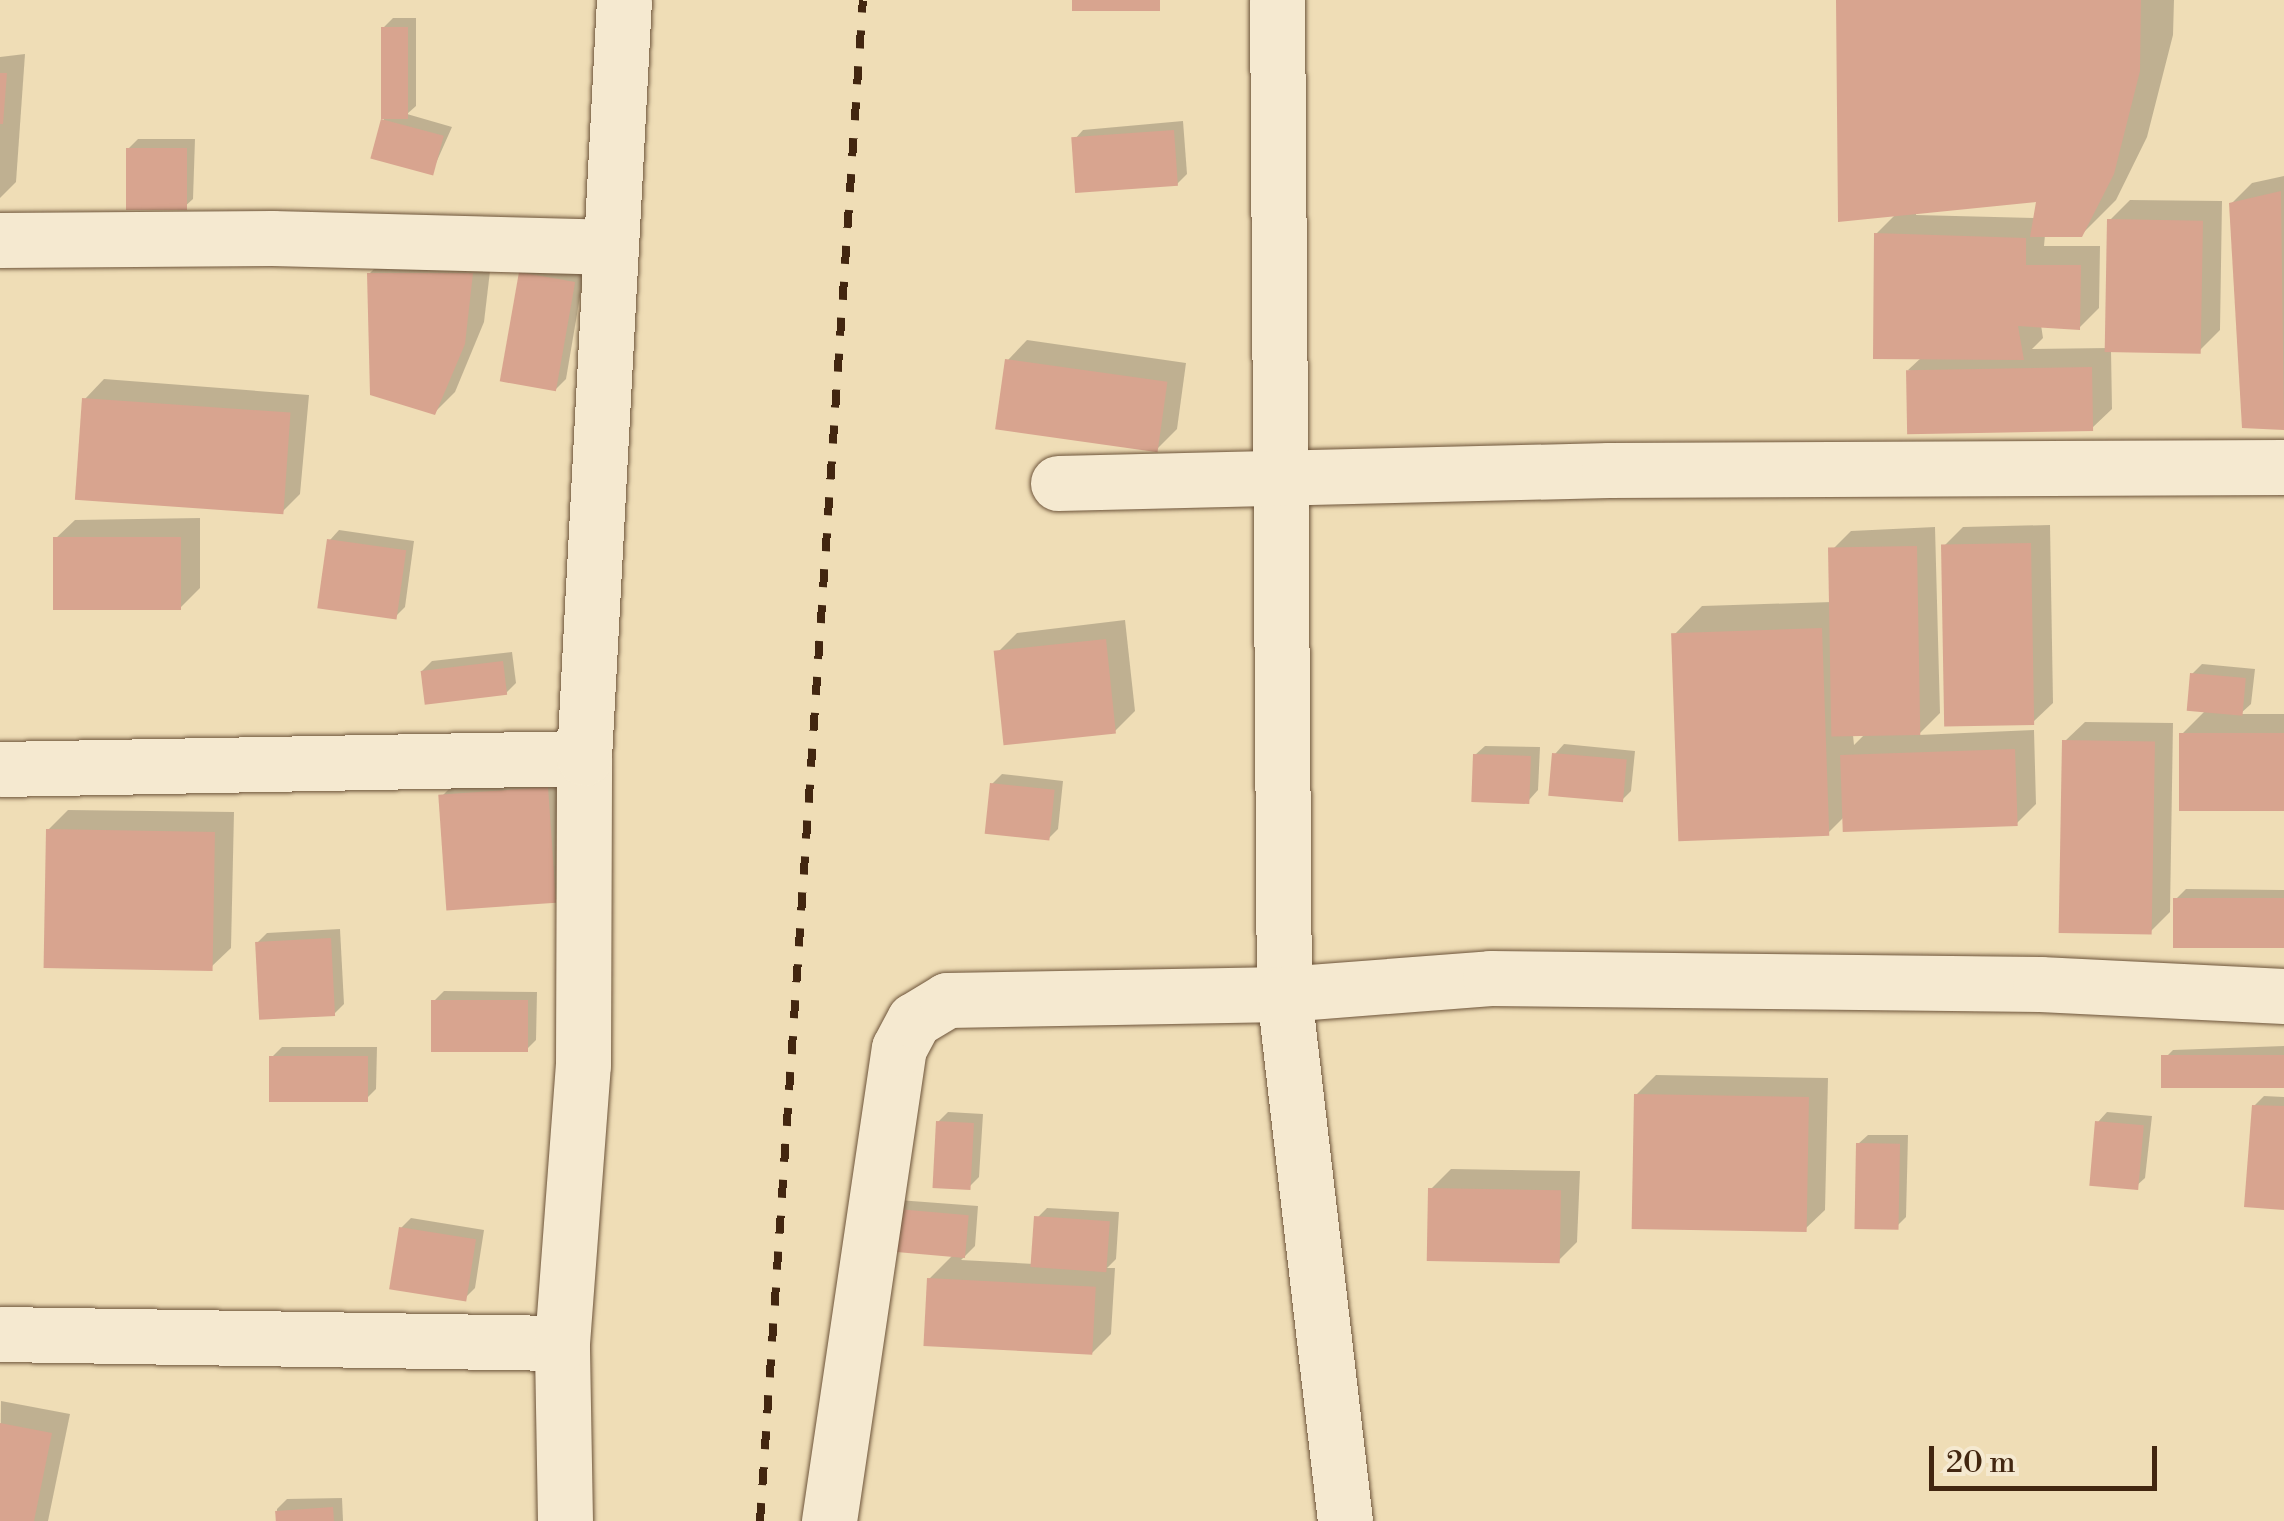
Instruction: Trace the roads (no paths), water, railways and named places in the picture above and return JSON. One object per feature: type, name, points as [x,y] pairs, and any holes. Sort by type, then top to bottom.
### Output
[{"type":"street","points":[[565,1521],[562,1343],[583,1066],[584,758],[607,247],[624,0]]},
{"type":"street","points":[[1277,0],[1284,994],[1346,1521]]},
{"type":"street","points":[[0,240],[272,238],[607,247]]},
{"type":"street","points":[[1058,483],[1279,481],[1610,470],[2284,467]]},
{"type":"street","points":[[0,769],[584,758]]},
{"type":"street","points":[[829,1521],[899,1048],[914,1020],[948,1000],[1284,994],[1490,978],[2040,984],[2284,996]]},
{"type":"street","points":[[0,1334],[562,1343]]},
{"type":"railway","points":[[760,1521],[863,0]]}]
